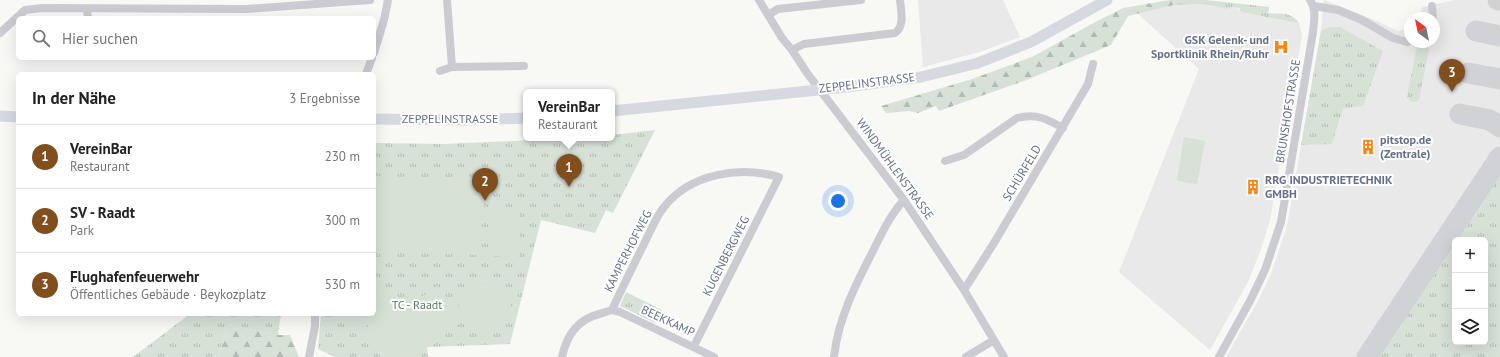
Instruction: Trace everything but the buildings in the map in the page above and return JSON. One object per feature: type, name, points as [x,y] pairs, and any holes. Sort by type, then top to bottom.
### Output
[{"type":"main road","name":"ZEPPELINSTRASSE","points":[[615,111],[820,90],[921,77],[978,63],[1031,42],[1107,0]]},
{"type":"main road","points":[[0,116],[16,117]]},
{"type":"main road","name":"ZEPPELINSTRASSE","points":[[376,119],[470,120],[523,118]]},
{"type":"street","points":[[18,16],[25,10],[43,8],[246,14],[370,0]]},
{"type":"street","points":[[376,46],[388,0]]},
{"type":"street","points":[[447,0],[452,67]]},
{"type":"street","name":"WINDMÜHLENSTRASSE","points":[[759,0],[782,38],[807,73],[904,200],[964,290],[1004,357]]},
{"type":"street","points":[[768,15],[778,9],[862,0]]},
{"type":"street","points":[[792,50],[804,44],[895,33],[900,30],[902,25],[900,0]]},
{"type":"street","points":[[1312,3],[1338,10],[1362,20],[1393,38],[1404,41]]},
{"type":"street","name":"BRUNSHOFSTRASSE","points":[[1219,357],[1250,301],[1265,270],[1281,222],[1315,14],[1312,3]]},
{"type":"street","points":[[1432,6],[1433,12]]},
{"type":"street","points":[[87,9],[88,16]]},
{"type":"street","points":[[0,33],[16,18]]},
{"type":"street","points":[[367,72],[371,60]]},
{"type":"street","name":"SCHÜRFELD","points":[[964,290],[998,237],[1063,128],[1088,84],[1093,64]]},
{"type":"street","points":[[440,71],[452,67],[524,66]]},
{"type":"street","points":[[945,161],[964,155],[1017,118],[1036,116],[1050,120],[1063,128]]},
{"type":"street","name":"KAMPERHOFWEG","points":[[562,357],[566,342],[575,328],[585,319],[612,310],[651,228],[663,208],[679,193],[699,181],[728,173],[748,171],[767,173],[779,177]]},
{"type":"street","name":"KUGENBERGWEG","points":[[694,346],[779,177]]},
{"type":"street","points":[[834,357],[835,344],[840,326],[862,273],[896,209],[904,200]]},
{"type":"street","name":"BEEKKAMP","points":[[612,310],[620,312],[694,346],[714,357]]},
{"type":"street","points":[[309,357],[315,326],[315,316]]},
{"type":"street","points":[[966,357],[994,340]]},
{"type":"shaded area","points":[[918,0],[1003,0],[1020,37],[980,52],[923,67]]},
{"type":"shaded area","points":[[1324,0],[1398,31],[1404,30],[1404,48],[1440,48],[1440,12],[1420,12],[1423,7],[1455,0],[1500,0],[1500,357],[1226,357],[1260,297],[1271,274],[1287,226],[1321,31]]},
{"type":"shaded area","points":[[1205,4],[1227,9],[1236,7],[1241,12],[1299,23],[1302,35],[1270,220],[1261,249],[1248,282],[1210,350],[1119,272],[1199,69],[1137,13],[1174,5]]},
{"type":"green space","points":[[1176,0],[1206,0],[1269,7],[1268,13],[1281,13],[1289,15],[1296,19],[1299,23],[1241,12],[1239,8],[1233,7],[1227,9],[1205,4],[1174,5]]},
{"type":"green space","points":[[1176,0],[1174,5],[1128,16],[1111,45],[1024,81],[939,111],[936,106],[918,113],[909,111],[886,113],[881,106],[972,79],[1032,57],[1123,8]]},
{"type":"green space","points":[[1330,27],[1340,27],[1383,51],[1363,106],[1343,108],[1332,144],[1301,145],[1321,31]]},
{"type":"green space","points":[[1417,48],[1429,48],[1419,100],[1414,102],[1410,101],[1407,97]]},
{"type":"green space","name":"TC - Raadt","points":[[655,130],[613,213],[606,210],[595,233],[541,220],[510,344],[427,347],[428,357],[335,357],[318,349],[321,316],[376,316],[376,143],[445,144],[523,140],[615,141],[615,135]]},
{"type":"green space","points":[[1184,137],[1205,141],[1197,184],[1177,181]]},
{"type":"green space","points":[[1500,171],[1500,357],[1376,357],[1452,243],[1452,345],[1488,345],[1488,237],[1456,237]]},
{"type":"green space","points":[[376,176],[484,179],[481,255],[376,252]]},
{"type":"green space","points":[[489,212],[520,213],[519,257],[488,256]]},
{"type":"green space","points":[[376,278],[395,307],[359,331],[349,316],[376,316]]},
{"type":"green space","points":[[492,278],[516,313],[480,338],[456,302]]},
{"type":"green space","name":"TC - Raadt","points":[[438,286],[462,322],[409,357],[381,357],[365,334]]},
{"type":"green space","points":[[626,292],[662,310],[655,323],[620,306]]},
{"type":"green space","points":[[187,316],[281,316],[278,335],[228,325],[218,357],[133,357]]},
{"type":"green space","points":[[228,325],[278,335],[290,335],[299,357],[218,357]]},
{"type":"taxiway","points":[[1476,31],[1500,36]]},
{"type":"taxiway","points":[[1468,73],[1500,79]]},
{"type":"taxiway","points":[[1460,114],[1490,120],[1500,127]]},
{"type":"taxiway","points":[[1367,357],[1500,157]]},
{"type":"place","name":"GSK Gelenk- und Sportklinik Rhein/Ruhr","points":[[1281,47]]},
{"type":"place","name":"Flughafenfeuerwehr","points":[[1452,92]]},
{"type":"place","name":"pitstop.de (Zentrale)","points":[[1368,147]]},
{"type":"place","name":"VereinBar","points":[[569,187]]},
{"type":"place","name":"RRG INDUSTRIETECHNIK GMBH","points":[[1253,187]]},
{"type":"place","name":"SV - Raadt","points":[[485,201]]}]
